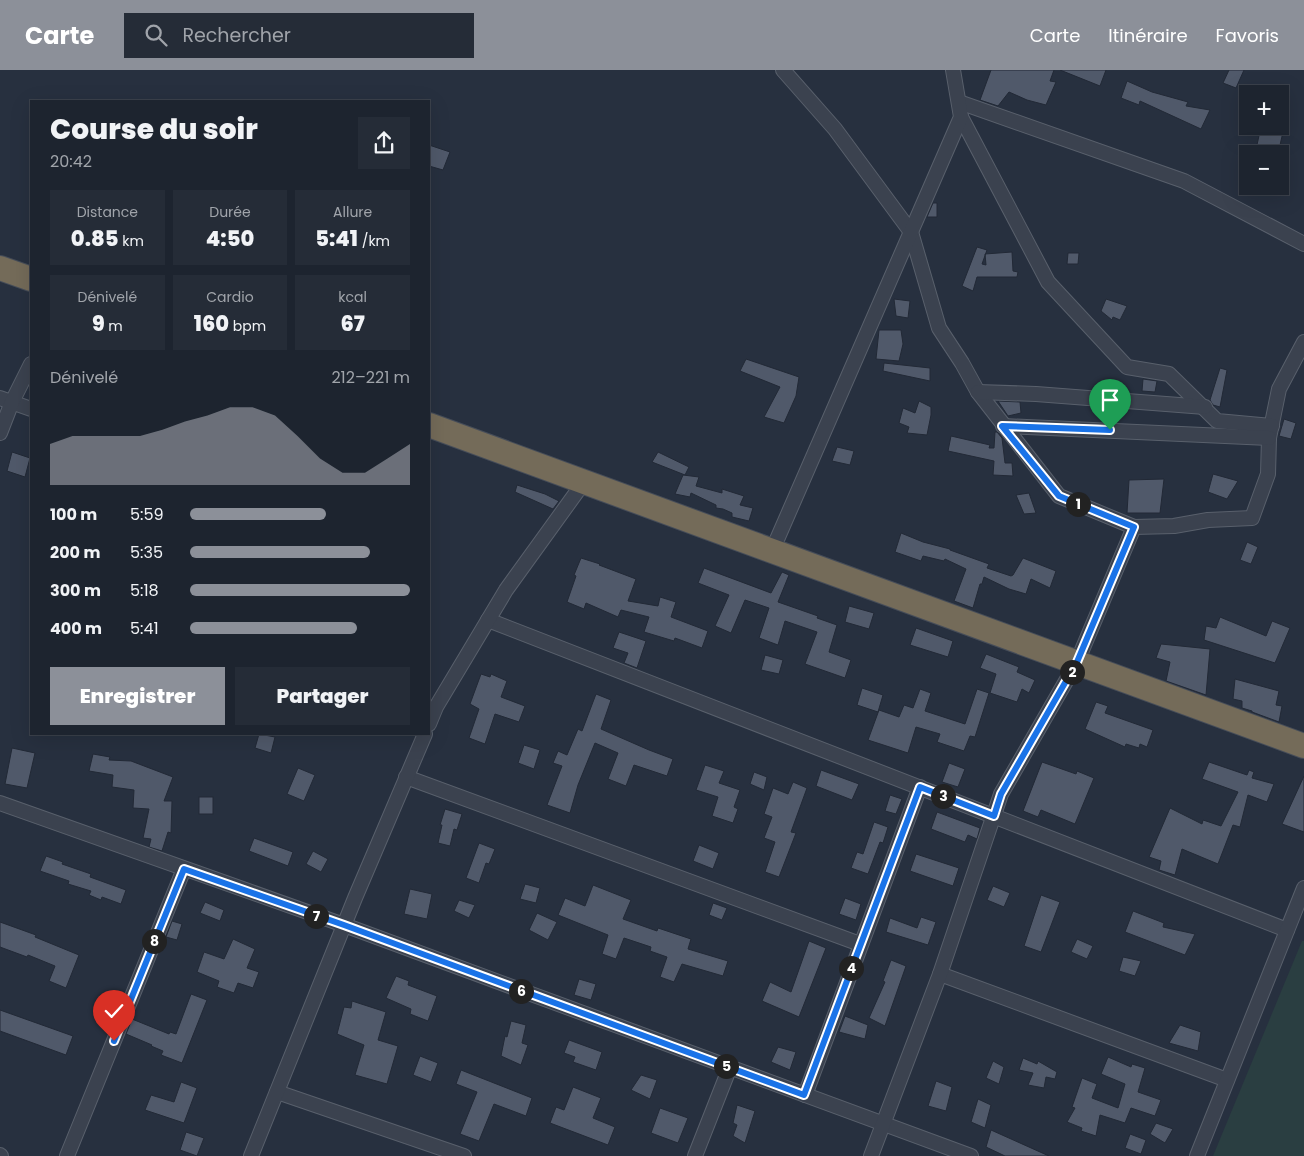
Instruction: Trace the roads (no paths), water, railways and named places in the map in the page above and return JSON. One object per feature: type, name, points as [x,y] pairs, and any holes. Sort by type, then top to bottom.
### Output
[{"type":"highway","points":[[0,268],[30,280]]},
{"type":"highway","points":[[430,425],[1304,746]]},
{"type":"street","points":[[783,70],[835,129],[911,232],[939,328],[978,392],[1002,426],[1059,496],[1134,527],[1174,526],[1208,520],[1252,518],[1268,474],[1270,432],[1279,389],[1304,342]]},
{"type":"street","points":[[954,70],[961,117],[1048,282],[1127,367],[1169,374],[1205,407],[1217,421],[1270,432]]},
{"type":"street","points":[[959,102],[1184,181],[1304,244]]},
{"type":"street","points":[[772,551],[961,117]]},
{"type":"street","points":[[0,433],[6,400],[30,365]]},
{"type":"street","points":[[978,392],[1036,394],[1205,407]]},
{"type":"street","points":[[6,400],[30,409]]},
{"type":"street","points":[[1002,426],[1270,432]]},
{"type":"street","points":[[430,722],[436,707],[506,590],[584,482]]},
{"type":"street","points":[[871,1156],[940,974],[1001,794],[1077,662],[1134,527]]},
{"type":"street","points":[[488,620],[1287,930]]},
{"type":"street","points":[[251,1156],[344,925],[424,735]]},
{"type":"street","points":[[406,777],[860,944]]},
{"type":"street","points":[[804,1095],[920,787]]},
{"type":"street","points":[[0,803],[344,925],[971,1156]]},
{"type":"street","points":[[67,1156],[184,869]]},
{"type":"street","points":[[1197,1156],[1304,888]]},
{"type":"street","points":[[940,974],[1227,1080]]},
{"type":"street","points":[[695,1156],[730,1068]]},
{"type":"street","points":[[277,1092],[464,1156]]}]
